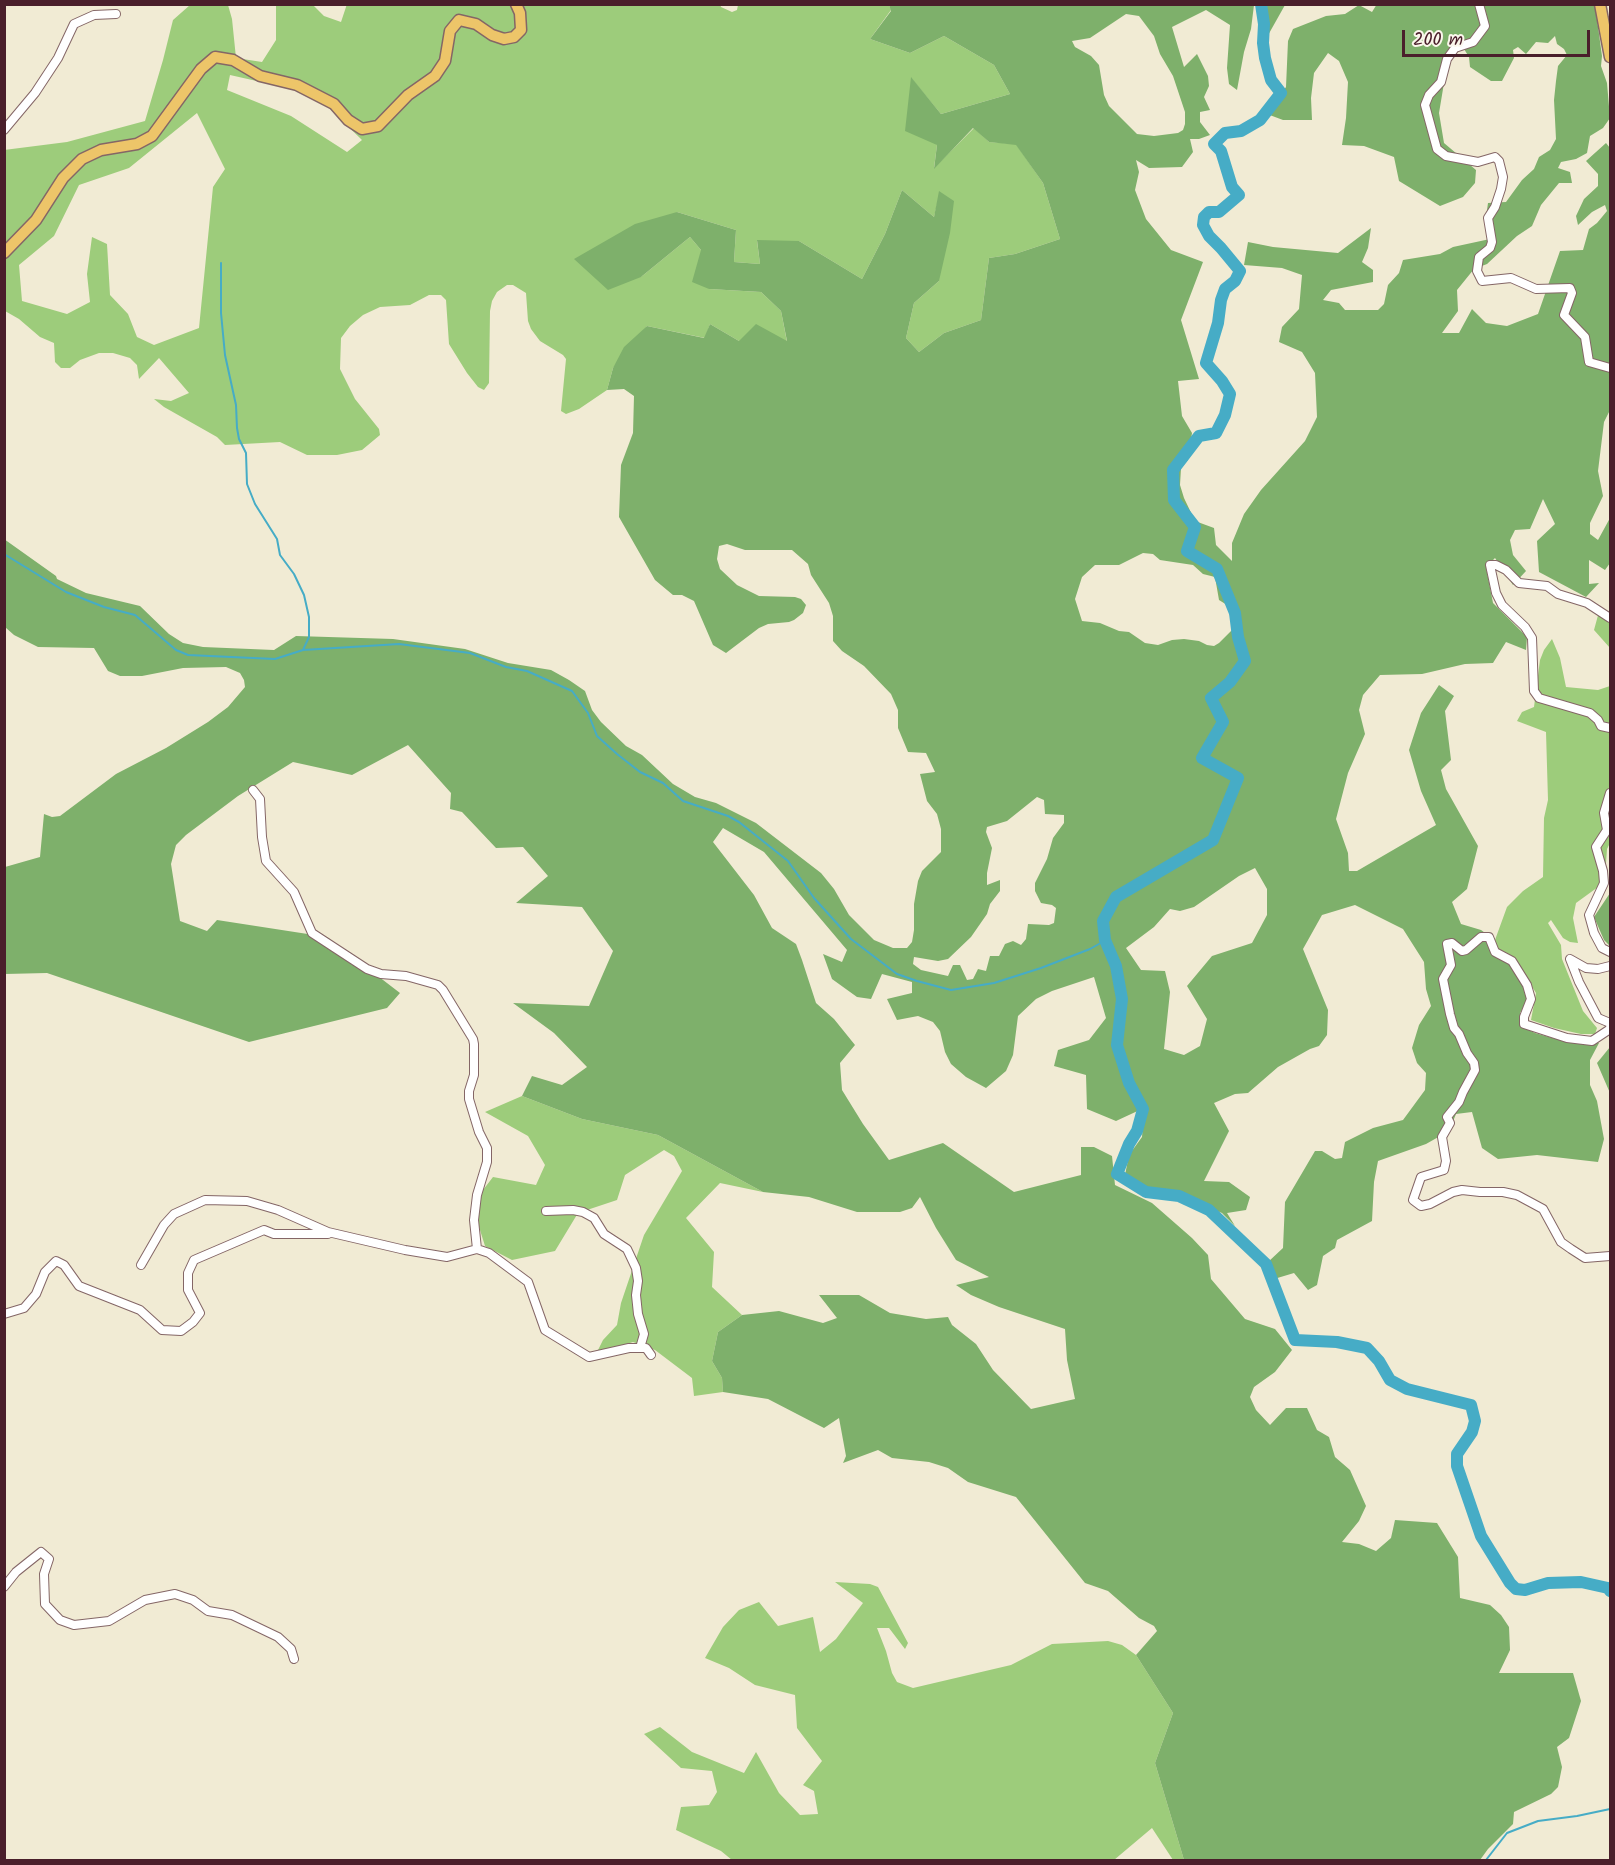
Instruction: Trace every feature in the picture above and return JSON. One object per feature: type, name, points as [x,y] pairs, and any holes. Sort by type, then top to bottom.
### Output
[{"type":"main road","points":[[4,253],[36,220],[63,178],[82,159],[101,150],[136,144],[152,136],[201,69],[215,57],[233,60],[260,76],[306,90],[334,104],[348,120],[362,129],[378,126],[408,95],[435,76],[445,61],[450,31],[459,20],[476,24],[492,35],[504,39],[514,38],[521,30],[520,12],[516,4]]},
{"type":"main road","points":[[1600,4],[1611,57]]},
{"type":"street","points":[[1479,4],[1485,26],[1473,42],[1455,48],[1447,59],[1441,82],[1429,95],[1425,105],[1437,148],[1446,156],[1478,162],[1495,157],[1498,161],[1503,177],[1495,207],[1488,218],[1492,242],[1490,248],[1479,257],[1477,271],[1482,281],[1511,278],[1536,289],[1570,288],[1572,293],[1564,315],[1585,337],[1589,362],[1611,368]]},
{"type":"street","points":[[4,130],[35,93],[58,58],[74,24],[94,15],[116,14]]},
{"type":"street","points":[[1611,618],[1587,603],[1558,594],[1547,586],[1519,583],[1506,570],[1490,565],[1496,592],[1502,605],[1525,627],[1532,638],[1534,691],[1539,698],[1590,713],[1601,726],[1611,728]]},
{"type":"street","points":[[253,790],[260,799],[266,861],[294,892],[312,933],[367,969],[438,985],[472,1039],[474,1075],[469,1099],[479,1132],[488,1148],[487,1162],[477,1195],[474,1220],[477,1249]]},
{"type":"street","points":[[1611,793],[1604,813],[1607,830],[1596,847],[1604,883],[1589,915],[1594,933],[1602,948],[1611,952]]},
{"type":"street","points":[[1611,966],[1598,969],[1586,968],[1570,959],[1598,1018],[1610,1023],[1611,1027],[1592,1041],[1579,1040],[1524,1024],[1524,1017],[1531,999],[1527,985],[1512,961],[1495,952],[1489,937],[1481,938],[1462,951],[1452,943],[1447,944],[1451,964],[1443,979],[1450,1014],[1454,1028],[1474,1063],[1475,1070],[1459,1102],[1447,1117],[1450,1123],[1442,1137],[1446,1161],[1444,1170],[1421,1177],[1413,1200],[1421,1206],[1462,1190],[1517,1195],[1544,1209],[1561,1242],[1571,1250],[1585,1258],[1611,1256]]},
{"type":"street","points":[[141,1265],[164,1225],[174,1214],[205,1200],[247,1201],[278,1210],[328,1232],[435,1256],[447,1257],[477,1249],[498,1258],[528,1282],[544,1330],[589,1357],[640,1348],[646,1348],[651,1355]]},
{"type":"street","points":[[546,1211],[583,1212],[594,1218],[604,1234],[627,1249],[636,1268],[638,1281],[636,1295],[638,1314],[644,1334],[640,1348]]},
{"type":"street","points":[[4,1314],[24,1308],[36,1294],[45,1272],[56,1261],[64,1265],[79,1286],[140,1310],[162,1330],[181,1330],[194,1322],[200,1313],[188,1290],[188,1273],[194,1260],[264,1230],[274,1234],[328,1234],[328,1232]]},
{"type":"street","points":[[4,1587],[16,1572],[41,1552],[49,1559],[45,1574],[45,1604],[60,1620],[74,1625],[109,1621],[146,1600],[175,1594],[193,1600],[208,1611],[232,1615],[278,1637],[291,1649],[294,1659]]},
{"type":"green space","points":[[347,4],[720,4],[721,7],[732,12],[737,10],[738,5],[889,5],[891,10],[870,39],[910,53],[944,36],[994,65],[1010,94],[941,114],[911,78],[937,145],[934,168],[974,128],[989,142],[1016,144],[1043,183],[1060,239],[1015,254],[989,258],[981,320],[944,333],[919,352],[906,338],[914,303],[939,281],[940,192],[934,217],[902,190],[885,234],[862,279],[799,241],[757,241],[760,264],[734,262],[736,230],[677,212],[641,277],[690,237],[701,250],[709,289],[761,292],[781,311],[787,342],[739,341],[710,324],[705,338],[647,326],[613,368],[607,390],[579,409],[566,414],[561,411],[566,359],[540,341],[531,329],[528,321],[526,293],[513,285],[507,285],[497,292],[492,301],[489,383],[484,390],[478,387],[467,373],[449,344],[446,300],[441,295],[429,295],[410,305],[380,307],[363,315],[341,338],[340,369],[355,399],[379,429],[380,435],[362,450],[337,455],[307,455],[280,442],[225,445],[217,437],[154,399],[171,401],[189,393],[159,358],[139,379],[137,365],[130,358],[113,353],[99,353],[80,360],[70,368],[61,368],[55,362],[54,343],[40,337],[19,319],[5,311],[4,150],[67,142],[145,121],[173,20],[190,5],[228,5],[232,19],[236,58],[262,62],[276,40],[276,5],[313,5],[324,16],[341,22]],"holes":[[[230,75],[301,91],[326,105],[362,140],[347,152],[291,116],[227,90]],[[197,113],[225,169],[213,187],[199,328],[154,345],[137,337],[128,314],[110,295],[107,244],[92,237],[87,274],[90,302],[67,314],[22,301],[19,265],[54,236],[79,185],[129,168]]]},
{"type":"green space","points":[[1377,4],[1595,5],[1602,56],[1601,66],[1607,83],[1610,118],[1603,128],[1590,136],[1587,153],[1576,159],[1561,162],[1558,168],[1570,172],[1572,183],[1559,183],[1541,205],[1532,226],[1517,236],[1487,264],[1474,269],[1457,290],[1458,311],[1442,333],[1459,333],[1472,309],[1486,323],[1507,326],[1538,314],[1560,251],[1583,250],[1589,229],[1607,211],[1605,205],[1592,212],[1578,225],[1576,216],[1584,199],[1598,186],[1598,174],[1586,161],[1606,143],[1610,148],[1610,410],[1604,422],[1598,471],[1603,496],[1590,523],[1590,534],[1598,540],[1610,518],[1610,563],[1605,570],[1589,560],[1589,584],[1599,583],[1586,597],[1539,572],[1537,541],[1555,524],[1543,499],[1530,529],[1515,530],[1510,540],[1513,555],[1526,571],[1513,585],[1495,558],[1486,567],[1493,603],[1527,637],[1526,650],[1506,642],[1493,663],[1465,664],[1422,674],[1380,675],[1363,695],[1359,710],[1365,734],[1348,773],[1336,819],[1348,853],[1349,871],[1357,871],[1436,825],[1421,791],[1409,750],[1421,713],[1439,685],[1454,696],[1445,711],[1451,760],[1441,770],[1446,789],[1478,846],[1467,889],[1452,902],[1461,924],[1481,930],[1495,940],[1490,950],[1509,963],[1524,987],[1528,999],[1520,1013],[1521,1026],[1556,1039],[1599,1043],[1590,1060],[1590,1085],[1597,1101],[1604,1139],[1598,1162],[1537,1155],[1498,1159],[1482,1148],[1472,1112],[1456,1114],[1449,1131],[1426,1144],[1378,1161],[1374,1182],[1372,1221],[1337,1240],[1335,1248],[1323,1256],[1317,1285],[1308,1290],[1294,1273],[1274,1279],[1272,1265],[1268,1262],[1283,1248],[1285,1202],[1315,1151],[1322,1151],[1335,1159],[1342,1158],[1345,1142],[1373,1128],[1403,1120],[1425,1090],[1426,1073],[1417,1063],[1412,1048],[1419,1025],[1431,1006],[1426,989],[1424,962],[1403,929],[1355,905],[1322,915],[1303,949],[1328,1010],[1327,1035],[1319,1046],[1278,1067],[1248,1093],[1235,1094],[1214,1103],[1229,1131],[1204,1181],[1229,1182],[1250,1197],[1246,1210],[1227,1213],[1235,1226],[1222,1213],[1179,1195],[1147,1191],[1125,1175],[1129,1155],[1142,1137],[1144,1108],[1116,1121],[1087,1109],[1086,1075],[1054,1066],[1058,1050],[1089,1040],[1106,1018],[1094,977],[1052,991],[1036,999],[1018,1016],[1013,1055],[1006,1071],[986,1088],[966,1077],[951,1064],[945,1052],[940,1031],[933,1022],[918,1016],[897,1020],[887,999],[912,993],[912,982],[882,974],[871,999],[857,997],[832,979],[823,954],[842,962],[847,950],[764,852],[723,828],[713,842],[754,895],[772,928],[796,944],[816,1003],[834,1019],[855,1045],[840,1063],[842,1090],[889,1160],[943,1143],[1014,1192],[1081,1175],[1081,1147],[1094,1147],[1112,1156],[1115,1185],[1152,1203],[1192,1238],[1208,1255],[1211,1279],[1245,1319],[1275,1329],[1292,1350],[1275,1372],[1254,1387],[1250,1397],[1256,1410],[1270,1425],[1286,1408],[1307,1408],[1317,1430],[1329,1437],[1335,1457],[1350,1470],[1366,1506],[1359,1521],[1342,1542],[1359,1544],[1376,1551],[1391,1538],[1395,1520],[1437,1523],[1458,1557],[1460,1598],[1490,1605],[1509,1627],[1510,1650],[1499,1673],[1573,1673],[1581,1701],[1569,1738],[1557,1747],[1562,1767],[1558,1787],[1551,1794],[1514,1812],[1513,1824],[1480,1860],[1184,1860],[1155,1763],[1173,1713],[1136,1655],[1157,1631],[1154,1626],[1139,1618],[1108,1591],[1085,1583],[1016,1497],[968,1482],[948,1468],[929,1462],[892,1458],[878,1450],[843,1463],[846,1456],[839,1418],[824,1428],[768,1399],[723,1392],[722,1378],[712,1361],[718,1332],[742,1315],[779,1311],[823,1323],[837,1318],[819,1295],[859,1295],[890,1313],[926,1319],[948,1317],[952,1325],[976,1344],[993,1370],[1031,1409],[1075,1399],[1067,1360],[1065,1329],[999,1307],[971,1295],[956,1285],[989,1277],[956,1260],[920,1197],[912,1208],[900,1212],[857,1212],[809,1197],[763,1192],[658,1135],[582,1119],[522,1096],[532,1076],[562,1085],[587,1067],[554,1033],[513,1003],[589,1006],[613,951],[582,907],[516,903],[548,876],[523,847],[496,848],[462,812],[450,809],[451,793],[408,745],[352,775],[293,762],[238,796],[186,835],[176,845],[171,864],[180,921],[207,931],[217,920],[327,937],[400,993],[387,1008],[249,1042],[47,973],[5,974],[5,867],[40,857],[44,814],[52,817],[60,816],[116,774],[166,748],[208,722],[228,707],[245,687],[240,673],[226,667],[183,668],[142,676],[120,676],[108,671],[94,648],[38,647],[14,635],[5,627],[4,539],[57,579],[86,593],[140,606],[169,634],[183,643],[203,647],[274,650],[296,636],[393,639],[465,649],[508,663],[551,670],[585,691],[592,710],[601,722],[626,746],[642,755],[673,784],[695,797],[716,803],[756,823],[821,873],[834,889],[849,915],[874,940],[893,948],[907,948],[912,942],[914,930],[914,904],[918,881],[922,871],[941,852],[941,829],[937,814],[927,801],[920,774],[935,772],[926,753],[908,752],[898,728],[898,710],[891,694],[864,666],[842,651],[833,641],[833,616],[829,603],[811,575],[808,564],[792,550],[745,550],[727,544],[719,546],[717,559],[720,569],[737,585],[759,596],[795,597],[801,599],[806,605],[803,613],[794,620],[768,624],[759,628],[726,653],[713,645],[694,601],[682,595],[673,595],[655,580],[619,517],[621,465],[633,433],[634,396],[624,389],[607,390],[613,368],[624,347],[647,326],[704,338],[710,324],[739,341],[756,324],[787,341],[781,311],[761,292],[709,289],[692,282],[701,250],[690,237],[641,277],[608,290],[574,259],[635,224],[677,212],[736,230],[734,262],[760,264],[757,240],[799,241],[862,279],[885,234],[902,190],[934,217],[939,191],[954,201],[950,233],[939,281],[914,303],[906,338],[919,352],[944,333],[981,320],[989,258],[1015,254],[1060,239],[1043,183],[1016,145],[989,142],[973,128],[934,169],[937,145],[905,131],[911,77],[941,114],[1010,94],[994,65],[944,36],[910,53],[870,39],[891,11],[889,5],[1254,5],[1237,90],[1229,84],[1227,68],[1230,25],[1206,10],[1172,27],[1184,67],[1197,54],[1208,76],[1209,86],[1204,97],[1210,110],[1200,112],[1200,122],[1210,135],[1190,139],[1193,152],[1182,167],[1149,168],[1136,160],[1139,172],[1135,190],[1146,219],[1171,250],[1203,262],[1181,320],[1199,379],[1178,381],[1182,416],[1192,433],[1188,460],[1181,468],[1180,485],[1195,521],[1214,528],[1216,545],[1232,561],[1232,543],[1244,514],[1261,490],[1305,441],[1317,417],[1315,373],[1302,352],[1279,342],[1282,327],[1299,309],[1302,275],[1282,268],[1244,265],[1248,242],[1273,247],[1338,253],[1371,228],[1368,248],[1362,262],[1373,270],[1373,282],[1331,290],[1323,300],[1339,303],[1345,310],[1378,310],[1384,304],[1388,285],[1399,273],[1403,260],[1440,254],[1453,247],[1490,239],[1485,224],[1488,203],[1506,202],[1522,180],[1534,169],[1539,157],[1550,150],[1556,139],[1554,100],[1556,81],[1558,66],[1567,55],[1564,49],[1557,44],[1555,36],[1548,43],[1536,42],[1526,54],[1518,47],[1513,50],[1514,58],[1502,81],[1491,81],[1470,67],[1469,57],[1464,49],[1460,49],[1448,59],[1439,113],[1444,143],[1476,170],[1475,183],[1463,197],[1440,206],[1399,181],[1394,157],[1364,146],[1342,145],[1348,82],[1339,61],[1328,53],[1314,73],[1311,98],[1312,120],[1283,120],[1267,114],[1286,87],[1288,41],[1293,29],[1326,16],[1345,14],[1359,5],[1372,12]],"holes":[[[1126,14],[1139,16],[1154,36],[1160,54],[1173,76],[1185,112],[1183,130],[1178,133],[1154,136],[1137,134],[1109,106],[1104,95],[1099,65],[1091,56],[1075,47],[1072,41],[1090,38]],[[1143,553],[1153,554],[1160,560],[1193,565],[1203,574],[1215,577],[1219,600],[1227,605],[1232,630],[1214,646],[1184,639],[1158,645],[1145,643],[1129,632],[1119,631],[1100,623],[1082,621],[1075,599],[1082,577],[1095,565],[1119,565]],[[1037,797],[1044,800],[1045,814],[1064,815],[1064,823],[1053,838],[1047,859],[1035,883],[1035,891],[1041,903],[1056,908],[1054,923],[1049,925],[1028,924],[1026,939],[1021,945],[1013,941],[1005,944],[999,956],[990,956],[986,971],[978,969],[973,979],[967,980],[960,965],[953,965],[948,976],[921,970],[913,964],[914,957],[938,961],[948,959],[971,937],[987,914],[990,904],[1000,891],[1000,880],[987,885],[992,848],[986,832],[987,827],[1007,821]],[[1255,868],[1267,889],[1267,915],[1252,943],[1212,956],[1187,986],[1207,1019],[1200,1046],[1184,1055],[1164,1049],[1170,992],[1165,971],[1141,970],[1126,948],[1154,927],[1170,909],[1180,911],[1194,907],[1239,876]]]},
{"type":"green space","points":[[1265,5],[1285,5],[1267,37],[1264,26]]},
{"type":"green space","points":[[1600,608],[1610,618],[1610,648],[1594,630]]},
{"type":"green space","points":[[1552,639],[1560,658],[1566,687],[1598,690],[1610,686],[1610,843],[1607,849],[1606,864],[1598,887],[1576,903],[1573,918],[1578,943],[1563,938],[1551,920],[1548,923],[1561,945],[1562,959],[1583,1011],[1597,1028],[1595,1034],[1581,1034],[1531,1020],[1536,993],[1514,957],[1498,949],[1495,940],[1507,907],[1523,891],[1543,877],[1544,818],[1548,800],[1546,732],[1517,721],[1522,712],[1534,707],[1540,660]]},
{"type":"green space","points":[[1610,893],[1610,946],[1604,940],[1594,917]]},
{"type":"green space","points":[[1610,1047],[1610,1093],[1597,1063]]},
{"type":"green space","points":[[522,1096],[582,1119],[658,1135],[763,1192],[720,1183],[686,1218],[714,1252],[712,1287],[742,1315],[718,1332],[712,1361],[722,1378],[723,1392],[694,1396],[692,1378],[655,1350],[633,1342],[596,1354],[603,1340],[617,1325],[621,1303],[644,1235],[682,1171],[674,1156],[664,1150],[625,1175],[617,1200],[578,1213],[555,1251],[512,1260],[485,1246],[476,1217],[483,1190],[493,1177],[536,1185],[545,1165],[528,1136],[485,1112]]},
{"type":"green space","points":[[835,1582],[870,1584],[878,1587],[908,1643],[905,1649],[889,1628],[877,1628],[892,1673],[897,1682],[913,1688],[1011,1665],[1052,1644],[1108,1641],[1122,1645],[1136,1655],[1173,1713],[1155,1763],[1184,1860],[1173,1860],[1152,1828],[1114,1860],[732,1860],[721,1851],[676,1830],[681,1807],[709,1805],[717,1792],[712,1771],[681,1768],[644,1734],[660,1727],[692,1752],[744,1773],[756,1752],[779,1793],[800,1815],[818,1814],[814,1791],[803,1785],[822,1761],[797,1728],[795,1695],[755,1685],[729,1668],[705,1658],[723,1627],[739,1610],[759,1602],[778,1626],[813,1617],[820,1652],[836,1639],[863,1603]]},
{"type":"waterway","points":[[1261,4],[1265,58],[1271,80],[1281,93],[1260,120],[1241,131],[1225,133],[1214,144],[1221,151],[1232,187],[1239,195],[1219,212],[1209,212],[1204,217],[1203,225],[1209,236],[1240,271],[1235,281],[1225,289],[1206,363],[1230,394],[1225,415],[1216,433],[1199,436],[1173,470],[1174,500],[1195,527],[1187,551],[1217,569],[1235,613],[1238,637],[1245,661],[1230,682],[1211,698],[1223,722],[1202,758],[1238,778],[1213,840],[1116,897],[1103,921],[1105,940],[1116,966],[1122,999],[1117,1045],[1129,1083],[1143,1109],[1137,1131],[1117,1174],[1146,1192],[1179,1196],[1209,1210],[1266,1264],[1295,1340],[1337,1342],[1367,1348],[1379,1361],[1390,1380],[1407,1389],[1471,1405],[1475,1421],[1472,1432],[1457,1454],[1457,1466],[1481,1536],[1516,1589],[1525,1590],[1548,1583],[1581,1582],[1608,1588],[1610,1591]]},
{"type":"waterway","points":[[221,263],[221,313],[225,355],[236,405],[239,439],[246,453],[247,484],[255,504],[277,539],[280,555],[294,574],[304,595],[309,617],[309,637],[303,650]]},
{"type":"waterway","points":[[4,554],[66,592],[104,607],[135,615],[176,650],[188,655],[275,659],[303,650],[399,644],[470,653],[506,667],[527,671],[572,691],[588,713],[597,736],[617,754],[640,772],[663,783],[683,801],[739,822],[788,861],[814,898],[851,939],[897,974],[951,990],[994,983],[1041,968],[1090,949],[1106,940]]},
{"type":"waterway","points":[[1486,1860],[1507,1833],[1538,1821],[1610,1809]]}]
